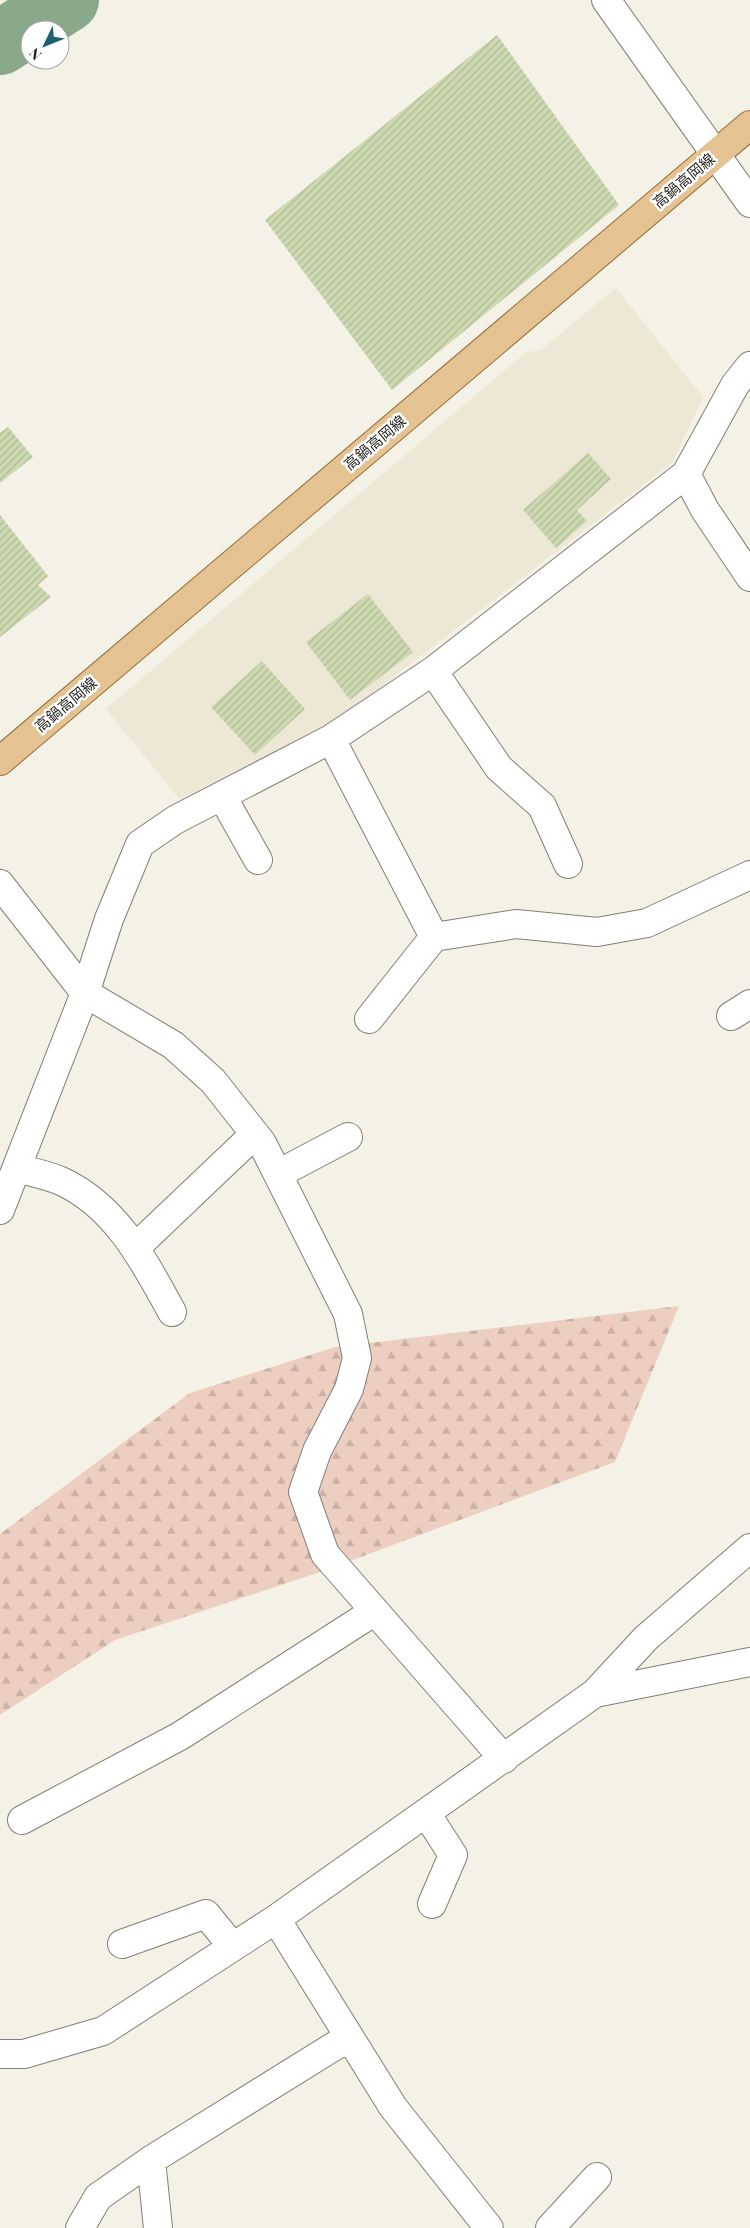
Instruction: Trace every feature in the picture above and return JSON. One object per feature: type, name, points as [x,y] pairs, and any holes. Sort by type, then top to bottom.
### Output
[{"type":"main road","name":"高鍋高岡線","points":[[0,761],[750,125]]},
{"type":"street","points":[[606,0],[750,203]]},
{"type":"street","points":[[0,1210],[86,993],[109,919],[140,844],[175,820],[331,739],[433,671],[686,474],[735,384],[750,366]]},
{"type":"street","points":[[686,474],[705,510],[741,547],[750,577]]},
{"type":"street","points":[[433,671],[499,768],[542,806],[568,864]]},
{"type":"street","points":[[331,739],[434,937]]},
{"type":"street","points":[[222,796],[258,860]]},
{"type":"street","points":[[369,1019],[434,937],[516,924],[597,932],[639,925],[750,875]]},
{"type":"street","points":[[0,884],[86,993],[173,1045],[213,1081],[255,1134],[278,1174],[348,1314],[357,1358],[349,1389],[318,1451],[303,1492],[324,1554],[504,1759]]},
{"type":"street","points":[[136,1247],[255,1134]]},
{"type":"street","points":[[278,1174],[348,1137]]},
{"type":"street","points":[[16,1168],[60,1181],[96,1202],[136,1247],[172,1312]]},
{"type":"street","points":[[0,2054],[24,2054],[103,2031],[276,1920],[595,1693],[646,1638],[750,1548]]},
{"type":"street","points":[[22,1820],[180,1736],[375,1611]]},
{"type":"street","points":[[595,1693],[750,1662]]},
{"type":"street","points":[[426,1813],[453,1855],[432,1904]]},
{"type":"street","points":[[122,1944],[206,1914],[234,1947]]},
{"type":"street","points":[[276,1920],[393,2107],[489,2228]]},
{"type":"street","points":[[80,2228],[98,2197],[150,2160],[349,2037]]},
{"type":"street","points":[[150,2160],[158,2228]]},
{"type":"street","points":[[550,2228],[597,2177]]},
{"type":"shaded area","points":[[616,288],[703,397],[672,463],[336,721],[180,800],[106,709],[525,353],[542,349]]},
{"type":"green space","points":[[679,1306],[615,1462],[323,1571],[115,1640],[0,1715],[0,1534],[190,1393],[335,1347]]},
{"type":"building","points":[[497,35],[619,205],[392,390],[265,220]]},
{"type":"building","points":[[8,427],[33,457],[0,483],[0,433]]},
{"type":"building","points":[[588,453],[611,479],[577,510],[587,521],[556,548],[523,510]]},
{"type":"building","points":[[0,515],[48,576],[38,585],[51,597],[0,637]]},
{"type":"building","points":[[368,594],[413,652],[350,700],[306,642]]},
{"type":"building","points":[[262,661],[305,709],[255,755],[211,707]]},
{"type":"waterway","points":[[0,43],[67,0]]}]
